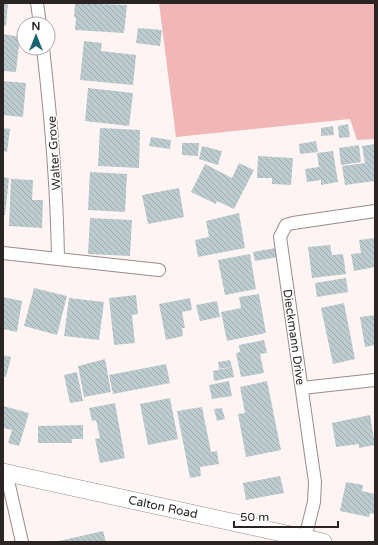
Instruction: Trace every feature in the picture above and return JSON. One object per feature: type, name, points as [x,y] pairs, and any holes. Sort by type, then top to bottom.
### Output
[{"type":"main road","name":"Calton Road","points":[[4,472],[322,542]]},
{"type":"street","points":[[37,3],[39,16]]},
{"type":"street","name":"Walter Grove","points":[[44,56],[51,117],[57,201],[58,259]]},
{"type":"street","name":"Dieckmann Drive","points":[[305,538],[315,492],[302,388],[280,237],[282,230],[286,225],[302,221],[375,211]]},
{"type":"street","points":[[3,253],[159,270]]},
{"type":"street","points":[[302,388],[375,380]]},
{"type":"street","points":[[4,472],[22,542]]},
{"type":"shaded area","points":[[159,3],[375,3],[375,139],[357,140],[350,119],[176,137]]},
{"type":"building","points":[[3,3],[8,3],[6,26],[3,26]]},
{"type":"building","points":[[75,3],[127,5],[124,33],[75,30]]},
{"type":"building","points":[[138,28],[162,30],[160,46],[136,43]]},
{"type":"building","points":[[3,34],[16,36],[16,56],[18,56],[16,72],[3,71]]},
{"type":"building","points":[[84,41],[102,43],[101,51],[136,55],[133,85],[80,80]]},
{"type":"building","points":[[3,81],[26,83],[23,117],[3,115]]},
{"type":"building","points":[[88,88],[133,93],[129,126],[85,121]]},
{"type":"building","points":[[348,124],[350,137],[339,138],[338,126]]},
{"type":"building","points":[[333,126],[334,135],[321,136],[321,128]]},
{"type":"building","points":[[3,128],[10,129],[7,152],[3,151]]},
{"type":"building","points":[[100,128],[140,130],[139,168],[98,166]]},
{"type":"building","points":[[151,137],[171,140],[170,149],[149,146]]},
{"type":"building","points":[[316,141],[318,152],[300,154],[299,144]]},
{"type":"building","points":[[182,143],[199,143],[198,156],[182,155]]},
{"type":"building","points":[[375,144],[375,181],[345,185],[342,166],[365,163],[362,146]]},
{"type":"building","points":[[359,145],[361,162],[341,165],[339,148]]},
{"type":"building","points":[[202,146],[222,151],[218,165],[199,159]]},
{"type":"building","points":[[333,151],[338,182],[321,185],[321,180],[307,182],[305,169],[319,167],[317,153]]},
{"type":"building","points":[[258,156],[293,158],[291,185],[272,184],[272,178],[257,178]]},
{"type":"building","points":[[239,163],[254,170],[234,209],[217,201],[216,204],[191,192],[205,164],[232,178]]},
{"type":"building","points":[[90,172],[127,174],[125,212],[88,210]]},
{"type":"building","points":[[3,177],[9,178],[5,215],[3,215]]},
{"type":"building","points":[[11,179],[33,180],[32,200],[43,200],[42,228],[9,226]]},
{"type":"building","points":[[179,188],[184,217],[148,224],[142,195]]},
{"type":"building","points":[[239,213],[245,248],[198,257],[195,240],[209,237],[206,221]]},
{"type":"building","points":[[90,218],[132,220],[130,256],[88,254]]},
{"type":"building","points":[[375,238],[375,267],[354,271],[351,254],[361,253],[359,240]]},
{"type":"building","points":[[330,245],[332,255],[343,254],[346,274],[312,278],[308,247]]},
{"type":"building","points":[[276,248],[278,257],[255,261],[253,252]]},
{"type":"building","points":[[250,254],[256,289],[225,295],[218,260]]},
{"type":"building","points":[[346,278],[348,292],[317,297],[315,283]]},
{"type":"building","points":[[34,288],[67,296],[57,335],[24,326]]},
{"type":"building","points":[[259,294],[266,333],[227,341],[221,312],[241,308],[239,297]]},
{"type":"building","points":[[136,295],[138,314],[132,315],[135,343],[114,345],[109,298]]},
{"type":"building","points":[[3,297],[22,301],[17,332],[3,329]]},
{"type":"building","points":[[69,298],[104,302],[99,340],[64,336]]},
{"type":"building","points":[[190,298],[192,310],[182,312],[185,328],[182,328],[183,336],[166,340],[159,304]]},
{"type":"building","points":[[217,301],[220,317],[200,321],[196,305]]},
{"type":"building","points":[[344,303],[355,359],[333,364],[321,308]]},
{"type":"building","points":[[375,315],[375,345],[365,347],[360,317]]},
{"type":"building","points":[[264,340],[267,353],[260,354],[264,373],[241,377],[236,353],[240,352],[239,345]]},
{"type":"building","points":[[3,355],[11,357],[6,377],[3,376]]},
{"type":"building","points":[[105,359],[111,392],[84,397],[78,366]]},
{"type":"building","points":[[230,360],[232,367],[219,369],[218,362]]},
{"type":"building","points":[[166,364],[170,383],[113,394],[109,375]]},
{"type":"building","points":[[232,367],[234,377],[214,381],[213,371]]},
{"type":"building","points":[[77,372],[83,401],[70,403],[64,375]]},
{"type":"building","points":[[229,381],[232,396],[212,399],[209,385]]},
{"type":"building","points":[[267,381],[281,450],[246,457],[238,414],[245,413],[240,387]]},
{"type":"building","points":[[170,398],[178,439],[148,445],[140,404]]},
{"type":"building","points":[[115,403],[125,458],[100,463],[95,439],[100,438],[96,420],[92,421],[89,408]]},
{"type":"building","points":[[3,406],[29,413],[19,446],[8,443],[12,430],[3,428]]},
{"type":"building","points":[[202,407],[211,452],[217,451],[219,464],[200,467],[201,476],[190,478],[177,411]]},
{"type":"building","points":[[222,408],[225,419],[217,421],[214,409]]},
{"type":"building","points":[[370,415],[375,445],[359,448],[359,444],[336,447],[332,423]]},
{"type":"building","points":[[83,425],[83,439],[72,439],[72,443],[38,443],[38,426]]},
{"type":"building","points":[[280,476],[284,493],[246,500],[243,483]]},
{"type":"building","points":[[346,482],[363,485],[362,491],[375,494],[375,514],[370,513],[369,517],[340,511]]},
{"type":"building","points":[[103,531],[106,542],[59,542],[59,541]]}]
